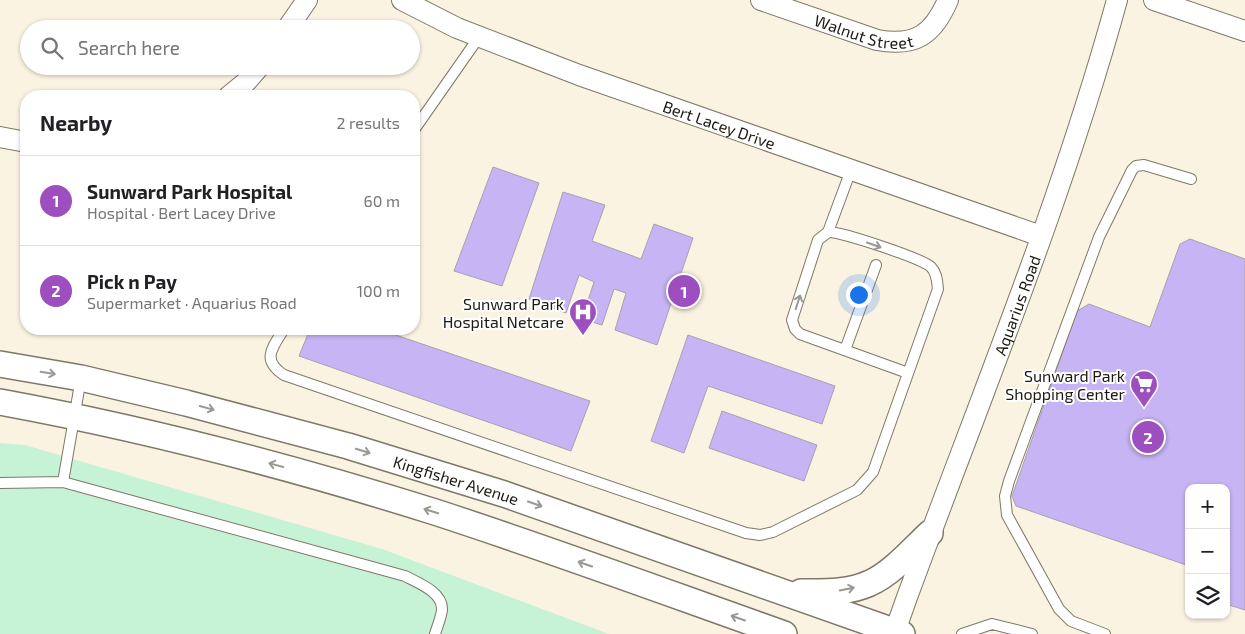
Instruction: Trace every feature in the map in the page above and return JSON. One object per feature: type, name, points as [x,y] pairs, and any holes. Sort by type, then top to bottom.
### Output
[{"type":"street","points":[[293,20],[307,0]]},
{"type":"street","name":"Bert Lacey Drive","points":[[402,0],[457,28],[579,75],[1041,236]]},
{"type":"street","name":"Walnut Street","points":[[761,0],[877,40],[892,43],[904,42],[926,33],[940,19],[948,0]]},
{"type":"street","name":"Aquarius Road","points":[[897,633],[930,533],[1068,159],[1096,74],[1116,0]]},
{"type":"street","points":[[1154,0],[1245,32]]},
{"type":"street","points":[[236,90],[252,75]]},
{"type":"street","points":[[0,136],[20,141]]},
{"type":"street","name":"Kingfisher Avenue","points":[[0,364],[81,378],[348,446],[599,526],[897,633]]},
{"type":"street","points":[[0,402],[75,416],[225,451],[323,478],[426,510],[784,634]]},
{"type":"street","points":[[781,592],[830,592],[871,583],[890,570],[930,533]]},
{"type":"lane","points":[[420,121],[479,37]]},
{"type":"lane","points":[[1105,634],[1071,621],[1059,609],[1008,515],[1005,496],[1012,472],[1099,236],[1132,170],[1136,166],[1144,164],[1191,179]]},
{"type":"lane","points":[[850,170],[828,232],[818,240],[792,320],[795,329],[800,334],[908,373]]},
{"type":"lane","points":[[280,335],[273,346],[270,357],[273,366],[284,375],[746,533],[760,535],[773,532],[857,490],[873,472],[938,289],[936,276],[932,268],[921,261],[857,239],[828,232]]},
{"type":"lane","points":[[845,350],[876,265]]},
{"type":"lane","points":[[63,482],[81,378]]},
{"type":"lane","points":[[0,483],[63,482],[405,576],[425,586],[438,597],[442,609],[435,634]]},
{"type":"lane","points":[[962,634],[992,624],[1032,634]]},
{"type":"green space","points":[[0,443],[25,445],[382,549],[609,634],[0,634]]},
{"type":"building","points":[[493,167],[539,183],[502,286],[454,271]]},
{"type":"building","points":[[563,192],[605,205],[592,241],[641,259],[654,224],[693,238],[657,345],[615,330],[626,293],[614,289],[602,325],[582,319],[594,282],[579,275],[566,313],[529,299]]},
{"type":"building","name":"Sunward Park Shopping Center","points":[[1190,239],[1245,259],[1245,610],[1230,605],[1230,484],[1185,484],[1185,565],[1016,506],[1012,496],[1077,311],[1089,304],[1150,327],[1180,244]]},
{"type":"building","points":[[308,335],[396,335],[590,401],[571,451],[299,356]]},
{"type":"building","points":[[688,335],[835,386],[822,424],[708,386],[684,453],[651,441]]},
{"type":"building","points":[[722,411],[817,445],[804,481],[709,448]]},
{"type":"place","name":"Sunward Park Hospital","points":[[684,291]]},
{"type":"place","name":"Sunward Park Hospital Netcare","points":[[583,336]]},
{"type":"place","name":"Sunward Park Shopping Center","points":[[1144,408]]},
{"type":"place","name":"Pick n Pay","points":[[1148,437]]}]
